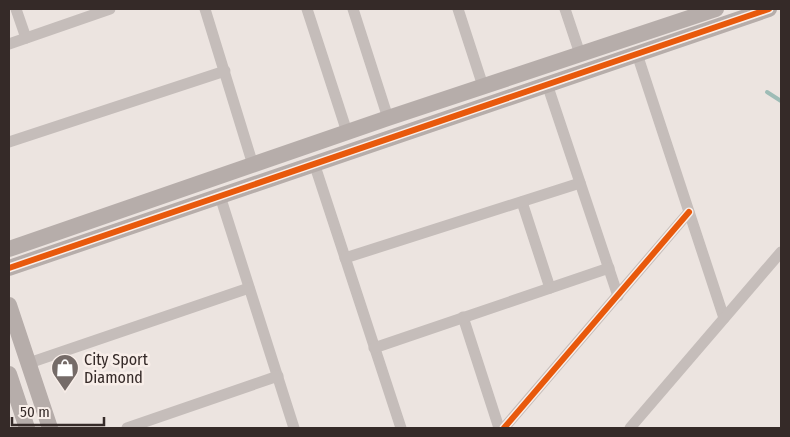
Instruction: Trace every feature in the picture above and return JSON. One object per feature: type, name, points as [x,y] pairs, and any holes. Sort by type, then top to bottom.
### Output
[{"type":"street","points":[[16,9],[26,38]]},
{"type":"street","points":[[9,44],[110,9]]},
{"type":"street","points":[[205,9],[253,165]]},
{"type":"street","points":[[307,9],[347,132]]},
{"type":"street","points":[[353,9],[388,118]]},
{"type":"street","points":[[458,9],[483,86]]},
{"type":"street","points":[[565,9],[580,54]]},
{"type":"street","points":[[9,249],[388,118],[716,9]]},
{"type":"street","points":[[9,268],[636,54],[723,16],[769,9]]},
{"type":"street","points":[[636,54],[724,318]]},
{"type":"street","points":[[9,142],[225,71]]},
{"type":"street","points":[[547,84],[618,296]]},
{"type":"street","points":[[314,163],[400,428]]},
{"type":"street","points":[[345,258],[580,184]]},
{"type":"street","points":[[220,196],[294,428]]},
{"type":"street","points":[[522,202],[550,288]]},
{"type":"street","points":[[504,428],[689,212]]},
{"type":"street","points":[[630,428],[781,252]]},
{"type":"street","points":[[374,348],[609,268]]},
{"type":"street","points":[[29,363],[249,288]]},
{"type":"street","points":[[9,305],[50,428]]},
{"type":"street","points":[[463,317],[498,428]]},
{"type":"street","points":[[9,374],[27,428]]},
{"type":"street","points":[[127,428],[278,376]]},
{"type":"waterway","points":[[767,92],[781,101]]},
{"type":"cycle path","points":[[9,268],[769,9]]},
{"type":"cycle path","points":[[504,428],[689,212]]},
{"type":"place","name":"City Sport Diamond","points":[[65,392]]}]
